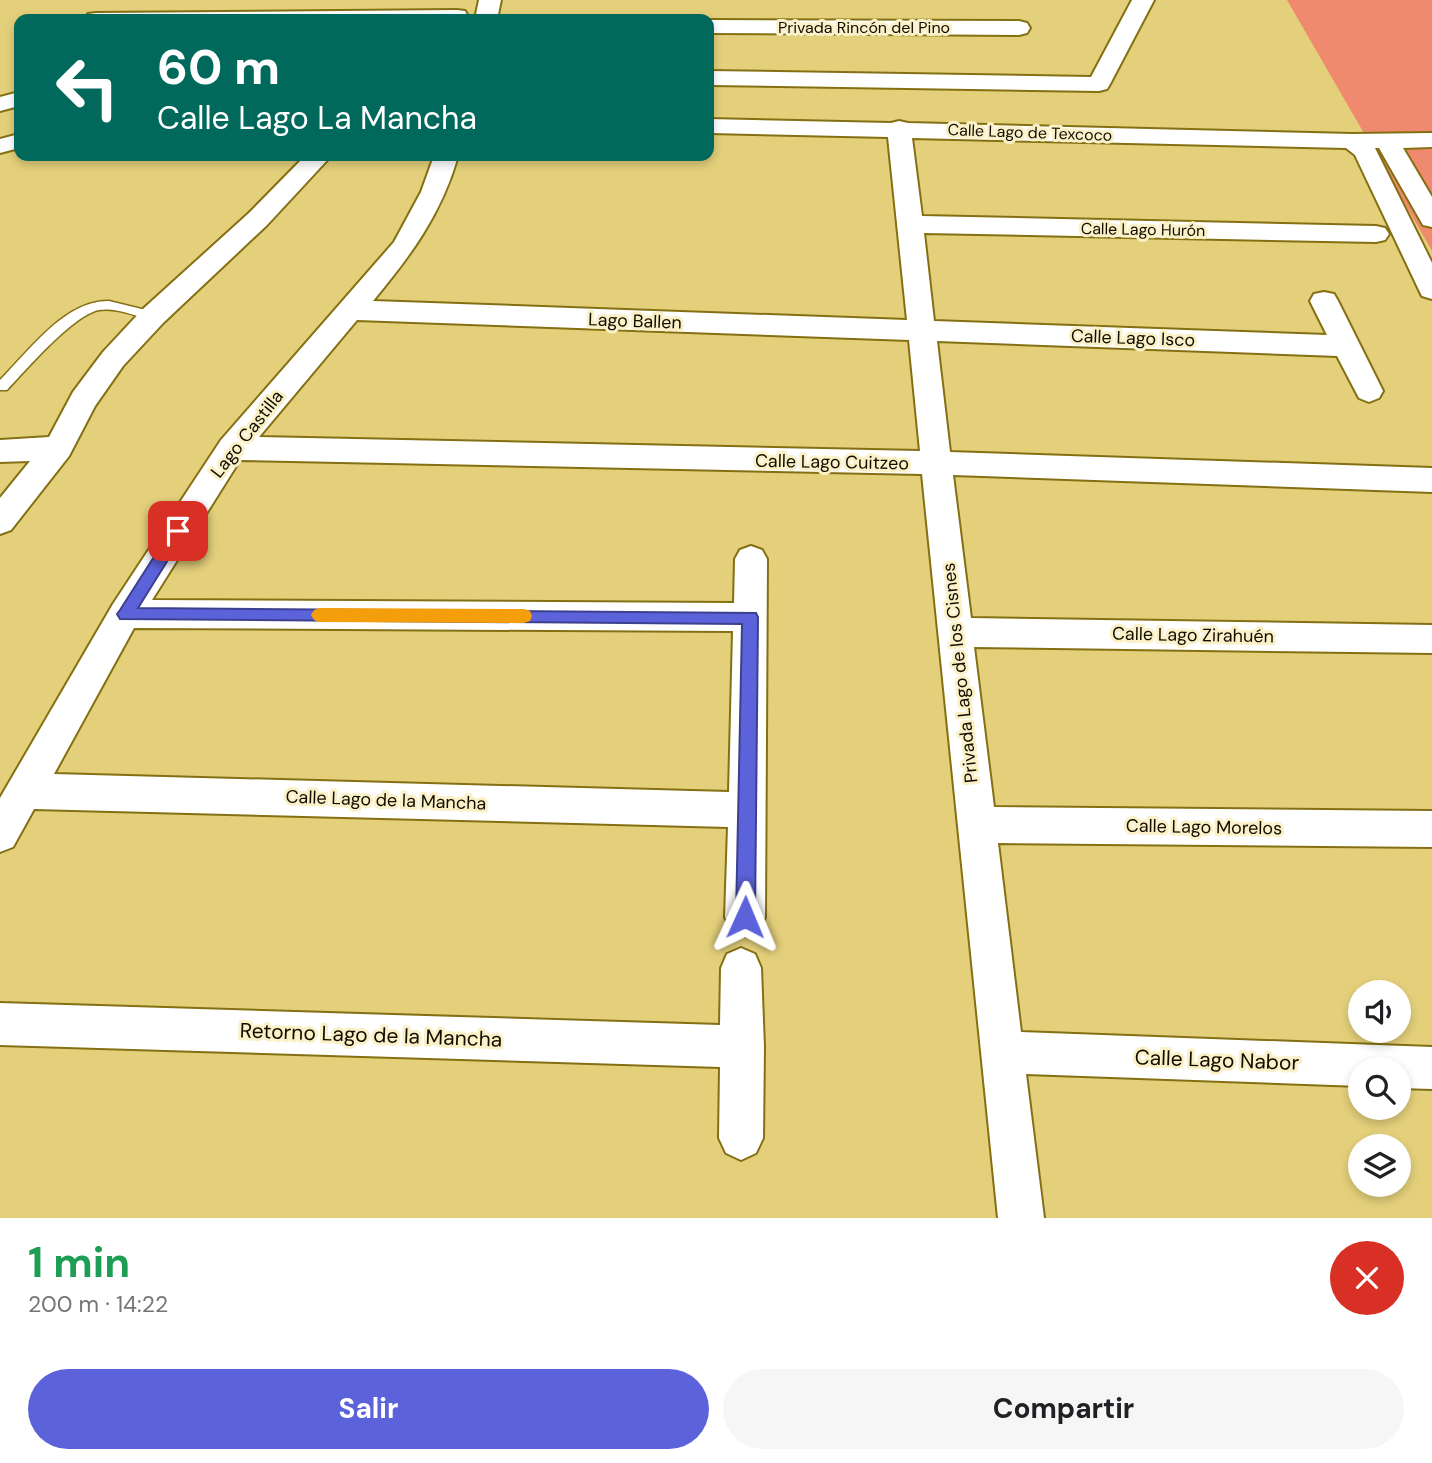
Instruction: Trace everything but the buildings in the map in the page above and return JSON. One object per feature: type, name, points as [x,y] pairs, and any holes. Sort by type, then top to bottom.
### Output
[{"type":"street","points":[[714,78],[1099,84],[1143,0]]},
{"type":"street","points":[[355,14],[458,12]]},
{"type":"street","name":"Privada Rincón del Pino","points":[[714,18],[1019,28]]},
{"type":"street","points":[[748,79],[750,127]]},
{"type":"street","name":"Calle Lago de Texcoco","points":[[714,126],[899,128],[1352,141],[1432,140]]},
{"type":"street","name":"Privada Lago de los Cisnes","points":[[899,128],[1021,1218]]},
{"type":"street","points":[[1352,141],[1364,151],[1432,290]]},
{"type":"street","points":[[1387,141],[1432,219]]},
{"type":"street","points":[[0,522],[58,448],[83,400],[113,359],[153,316],[258,219],[313,161]]},
{"type":"street","name":"Lago Castilla","points":[[0,834],[125,614],[232,449],[403,248],[425,214],[439,183],[445,161]]},
{"type":"street","name":"Calle Lago Hurón","points":[[909,224],[1376,234]]},
{"type":"street","points":[[1324,301],[1369,391]]},
{"type":"street","name":"Lago Ballen","points":[[348,310],[921,331]]},
{"type":"street","name":"Calle Lago Isco","points":[[921,331],[1345,346]]},
{"type":"street","points":[[0,451],[58,448]]},
{"type":"street","name":"Calle Lago Cuitzeo","points":[[232,449],[936,463],[1432,480]]},
{"type":"street","points":[[745,917],[751,559]]},
{"type":"street","points":[[125,614],[750,617]]},
{"type":"street","name":"Calle Lago Zirahuén","points":[[955,632],[1432,639]]},
{"type":"street","name":"Calle Lago de la Mancha","points":[[24,792],[747,810]]},
{"type":"street","name":"Calle Lago Morelos","points":[[977,825],[1432,829]]},
{"type":"street","points":[[741,968],[741,1138]]},
{"type":"street","name":"Retorno Lago de la Mancha","points":[[0,1024],[743,1047]]},
{"type":"street","name":"Calle Lago Nabor","points":[[1002,1052],[1432,1068]]},
{"type":"lane","points":[[2,386],[75,316],[95,306],[114,306],[153,316]]},
{"type":"shaded area","points":[[1287,0],[1432,0],[1432,251]]},
{"type":"slow traffic","points":[[319,615],[524,616]]},
{"type":"route","points":[[178,531],[125,614],[750,617],[745,917]]}]
